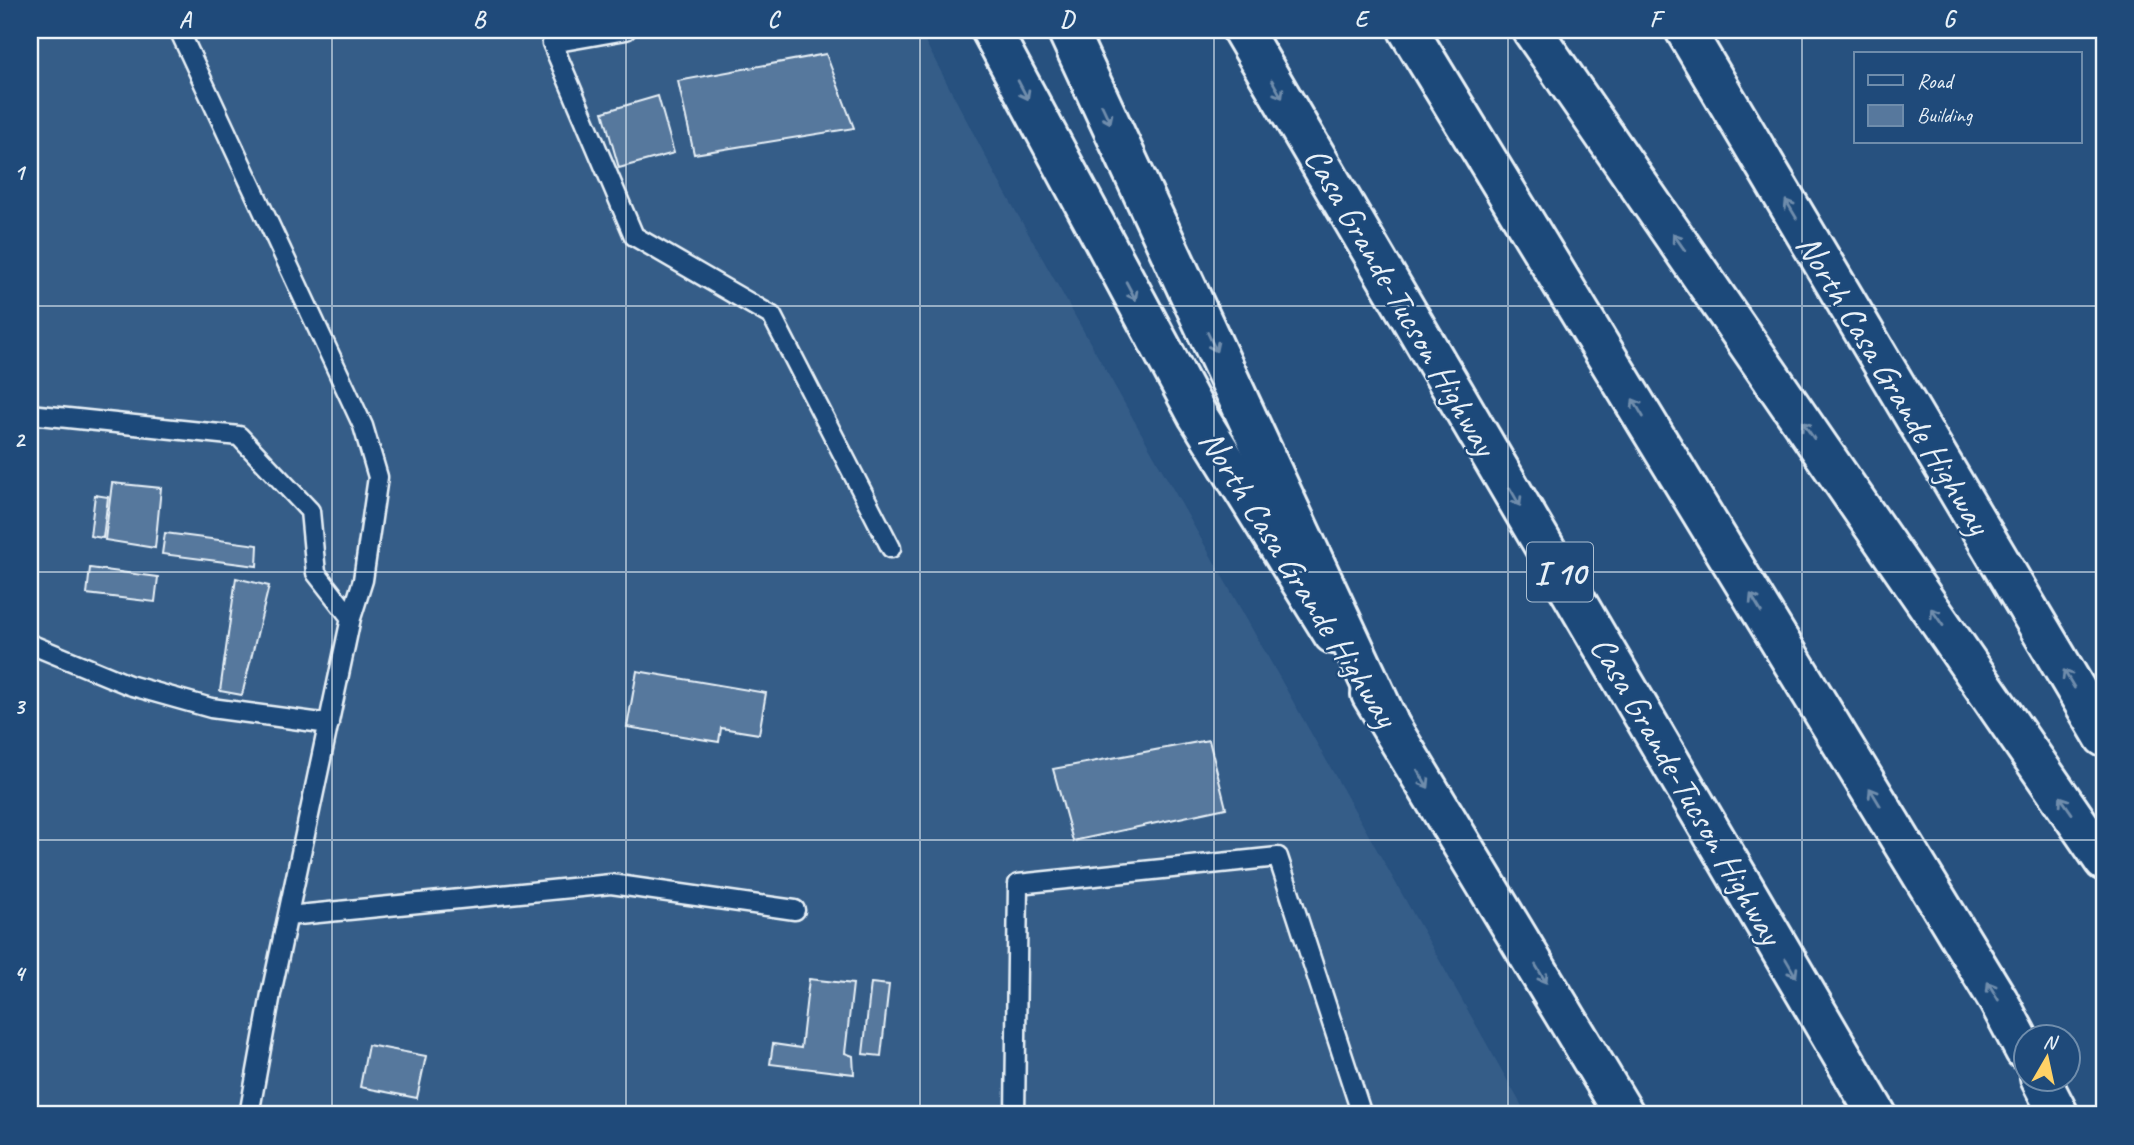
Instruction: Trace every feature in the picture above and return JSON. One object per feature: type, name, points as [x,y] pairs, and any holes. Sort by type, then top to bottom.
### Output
[{"type":"main road","name":"North Casa Grande Highway","points":[[991,30],[1198,416],[1388,721],[1625,1115]]},
{"type":"main road","points":[[1067,30],[1388,721]]},
{"type":"main road","name":"Casa Grande-Tucson Highway","points":[[1242,30],[1877,1115]]},
{"type":"main road","points":[[1408,30],[1991,988],[2011,1025]]},
{"type":"main road","points":[[1532,30],[2104,861]]},
{"type":"main road","name":"North Casa Grande Highway","points":[[1685,30],[2104,737]]},
{"type":"main road","points":[[2047,1092],[2059,1115]]},
{"type":"lane","points":[[179,30],[363,426],[378,477],[363,580],[351,618],[271,994],[249,1115]]},
{"type":"lane","points":[[626,30],[552,43],[634,236],[772,316],[891,548]]},
{"type":"lane","points":[[30,414],[239,436],[310,512],[316,573],[351,618]]},
{"type":"lane","points":[[30,644],[129,685],[211,708],[329,724]]},
{"type":"lane","points":[[1015,1115],[1018,884],[1278,857],[1362,1115]]},
{"type":"lane","points":[[288,916],[611,884],[795,910]]},
{"type":"shaded area","points":[[30,30],[919,30],[997,178],[1527,1115],[30,1115]]},
{"type":"building","points":[[826,54],[854,128],[694,154],[678,81]]},
{"type":"building","points":[[658,96],[674,153],[619,168],[603,112]]},
{"type":"building","points":[[112,483],[161,488],[155,548],[105,540]]},
{"type":"building","points":[[95,495],[108,497],[103,538],[90,536]]},
{"type":"building","points":[[165,533],[258,545],[257,566],[162,554]]},
{"type":"building","points":[[90,568],[158,577],[155,602],[87,594]]},
{"type":"building","points":[[236,578],[269,586],[242,695],[220,691]]},
{"type":"building","points":[[637,671],[766,693],[759,734],[721,728],[719,742],[627,727]]},
{"type":"building","points":[[1209,740],[1226,808],[1073,841],[1053,769]]},
{"type":"building","points":[[809,979],[853,984],[845,1053],[853,1056],[854,1074],[770,1064],[773,1044],[801,1048]]},
{"type":"building","points":[[871,983],[889,985],[881,1056],[863,1054]]},
{"type":"building","points":[[368,1045],[426,1056],[417,1098],[360,1087]]}]
